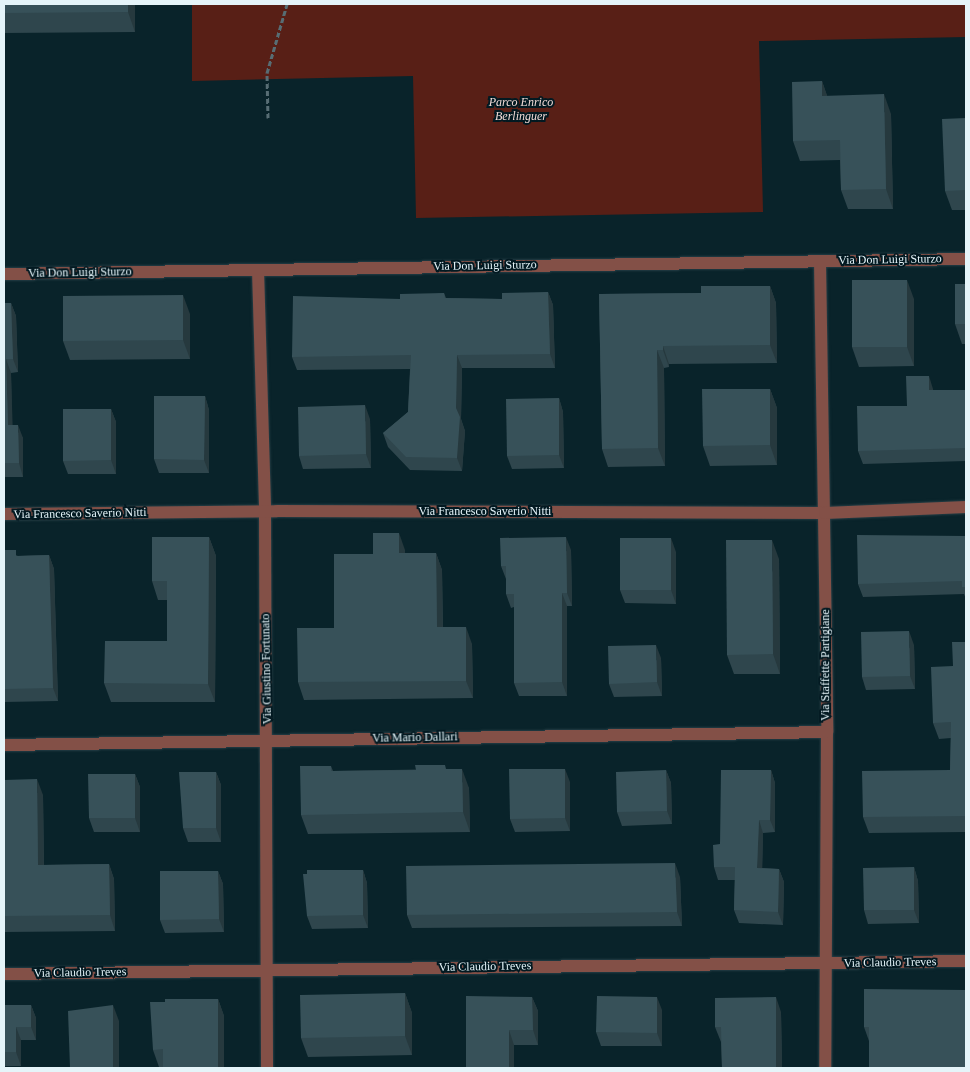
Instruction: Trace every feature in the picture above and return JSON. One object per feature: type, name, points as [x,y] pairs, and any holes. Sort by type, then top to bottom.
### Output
[{"type":"street","name":"Via Don Luigi Sturzo","points":[[4,274],[966,259]]},
{"type":"street","name":"Via Staffette Partigiane","points":[[820,261],[826,513],[827,964],[824,1068]]},
{"type":"street","name":"Via Giustino Fortunato","points":[[258,270],[265,512],[267,1068]]},
{"type":"street","name":"Via Francesco Saverio Nitti","points":[[4,514],[265,512],[826,513],[966,507]]},
{"type":"street","name":"Via Mario Dallari","points":[[4,745],[827,732]]},
{"type":"street","name":"Via Claudio Treves","points":[[4,974],[966,961]]},
{"type":"path","points":[[268,118],[267,73],[287,4]]},
{"type":"green space","name":"Parco Enrico Berlinguer","points":[[192,4],[966,4],[966,37],[759,41],[763,212],[416,218],[413,76],[192,81]]},
{"type":"building","points":[[4,4],[128,4],[128,12],[4,13]]},
{"type":"building","points":[[822,81],[822,96],[884,94],[886,189],[841,190],[840,140],[793,141],[792,82]]},
{"type":"building","points":[[966,118],[966,190],[945,191],[942,119]]},
{"type":"building","points":[[852,280],[907,280],[907,347],[852,347]]},
{"type":"building","points":[[955,284],[966,284],[966,324],[955,324]]},
{"type":"building","points":[[701,286],[770,286],[770,345],[663,346],[663,350],[657,350],[658,448],[602,449],[599,294],[701,293]]},
{"type":"building","points":[[548,292],[550,354],[457,355],[456,408],[460,417],[457,458],[406,457],[383,433],[408,412],[411,355],[292,357],[293,296],[400,299],[400,294],[444,293],[445,298],[502,299],[502,293]]},
{"type":"building","points":[[183,295],[183,340],[63,341],[63,296]]},
{"type":"building","points":[[4,303],[11,303],[13,359],[6,359],[8,425],[18,425],[19,463],[4,463]]},
{"type":"building","points":[[906,376],[929,376],[929,390],[966,390],[966,448],[858,451],[857,406],[907,406]]},
{"type":"building","points":[[702,389],[770,389],[770,445],[703,446]]},
{"type":"building","points":[[154,396],[205,396],[204,460],[154,459]]},
{"type":"building","points":[[559,398],[559,455],[507,456],[506,399]]},
{"type":"building","points":[[365,405],[366,454],[299,456],[298,407]]},
{"type":"building","points":[[63,409],[111,409],[111,460],[63,461]]},
{"type":"building","points":[[373,533],[399,533],[399,553],[436,553],[437,627],[466,627],[466,681],[298,682],[297,628],[334,628],[334,554],[373,554]]},
{"type":"building","points":[[857,535],[966,536],[966,587],[962,587],[962,581],[858,584]]},
{"type":"building","points":[[152,537],[209,537],[208,684],[104,683],[105,641],[167,641],[167,581],[152,581]]},
{"type":"building","points":[[566,537],[567,593],[562,593],[562,682],[514,683],[514,594],[506,594],[506,566],[501,566],[500,538]]},
{"type":"building","points":[[620,538],[671,538],[671,590],[620,590]]},
{"type":"building","points":[[726,540],[772,540],[773,654],[727,655]]},
{"type":"building","points":[[4,550],[16,550],[16,556],[49,555],[53,688],[4,689]]},
{"type":"building","points":[[909,631],[910,676],[862,677],[861,632]]},
{"type":"building","points":[[952,642],[966,642],[966,816],[863,817],[862,771],[950,770],[951,722],[933,723],[931,667],[953,666]]},
{"type":"building","points":[[656,645],[657,682],[609,684],[608,646]]},
{"type":"building","points":[[415,765],[445,765],[446,769],[462,769],[463,812],[301,815],[300,766],[331,766],[331,771],[416,770]]},
{"type":"building","points":[[509,769],[565,769],[565,818],[510,819]]},
{"type":"building","points":[[666,770],[667,811],[617,812],[616,772]]},
{"type":"building","points":[[721,770],[771,770],[770,820],[759,820],[757,868],[779,869],[778,912],[734,910],[735,867],[714,867],[713,845],[720,844]]},
{"type":"building","points":[[179,772],[216,772],[216,828],[183,828]]},
{"type":"building","points":[[88,774],[135,774],[135,818],[89,818]]},
{"type":"building","points":[[37,779],[38,865],[109,864],[110,915],[4,916],[4,780]]},
{"type":"building","points":[[675,863],[677,912],[407,915],[406,866]]},
{"type":"building","points":[[914,867],[914,910],[864,910],[863,868]]},
{"type":"building","points":[[307,870],[363,870],[363,915],[307,916],[303,874],[307,874]]},
{"type":"building","points":[[160,871],[218,871],[219,919],[160,920]]},
{"type":"building","points":[[864,989],[966,990],[966,1068],[869,1068],[869,1027],[864,1027]]},
{"type":"building","points":[[405,993],[405,1036],[301,1038],[300,995]]},
{"type":"building","points":[[466,996],[532,997],[533,1030],[509,1030],[509,1068],[466,1068]]},
{"type":"building","points":[[597,996],[657,997],[657,1033],[596,1032]]},
{"type":"building","points":[[776,997],[776,1068],[722,1068],[721,1027],[715,1027],[715,998]]},
{"type":"building","points":[[165,999],[218,999],[218,1068],[163,1068],[163,1049],[153,1050],[150,1002],[165,1002]]},
{"type":"building","points":[[4,1005],[31,1005],[31,1027],[16,1027],[16,1052],[4,1052]]},
{"type":"building","points":[[113,1005],[113,1068],[70,1068],[68,1011]]}]
